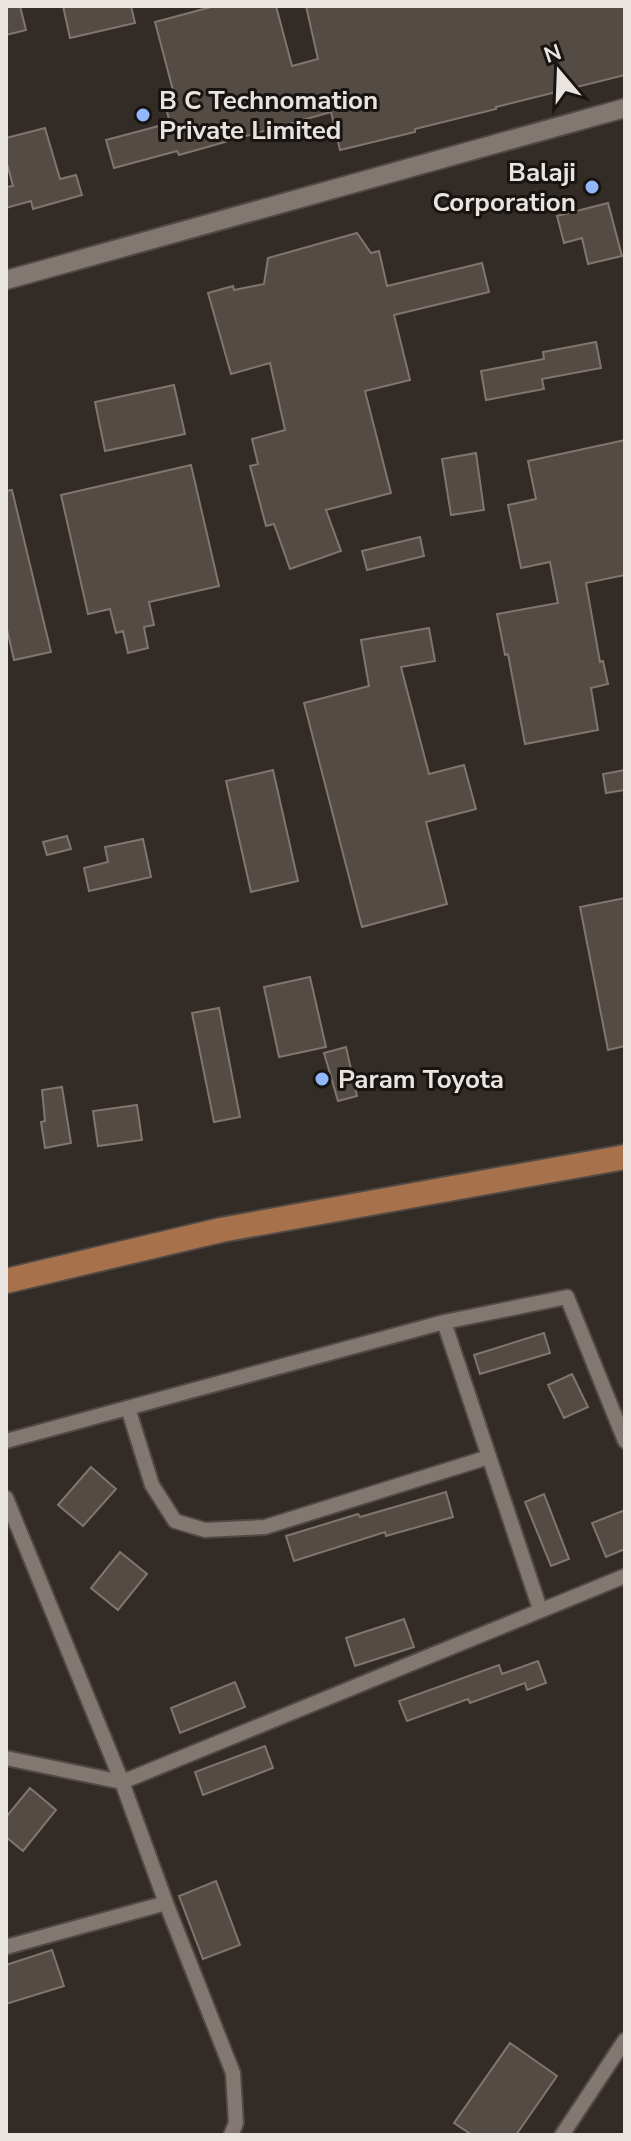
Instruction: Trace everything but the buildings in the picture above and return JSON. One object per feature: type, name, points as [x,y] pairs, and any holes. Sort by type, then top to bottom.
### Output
[{"type":"main road","points":[[6,1266],[219,1220],[625,1145]]},
{"type":"main road","points":[[6,1281],[221,1230],[625,1157]]},
{"type":"street","points":[[6,280],[625,108]]},
{"type":"street","points":[[6,1441],[444,1322],[567,1297],[625,1441]]},
{"type":"street","points":[[444,1322],[540,1609]]},
{"type":"street","points":[[128,1408],[152,1485],[175,1521],[205,1530],[265,1527],[489,1457]]},
{"type":"street","points":[[6,1498],[122,1782],[233,2073],[236,2123],[231,2135]]},
{"type":"street","points":[[6,1758],[122,1782],[625,1576]]},
{"type":"street","points":[[6,1947],[166,1903]]},
{"type":"street","points":[[562,2135],[625,2040]]},
{"type":"place","name":"B C Technomation Private Limited","points":[[143,115]]},
{"type":"place","name":"Balaji Corporation","points":[[592,187]]},
{"type":"place","name":"Param Toyota","points":[[322,1079]]}]
